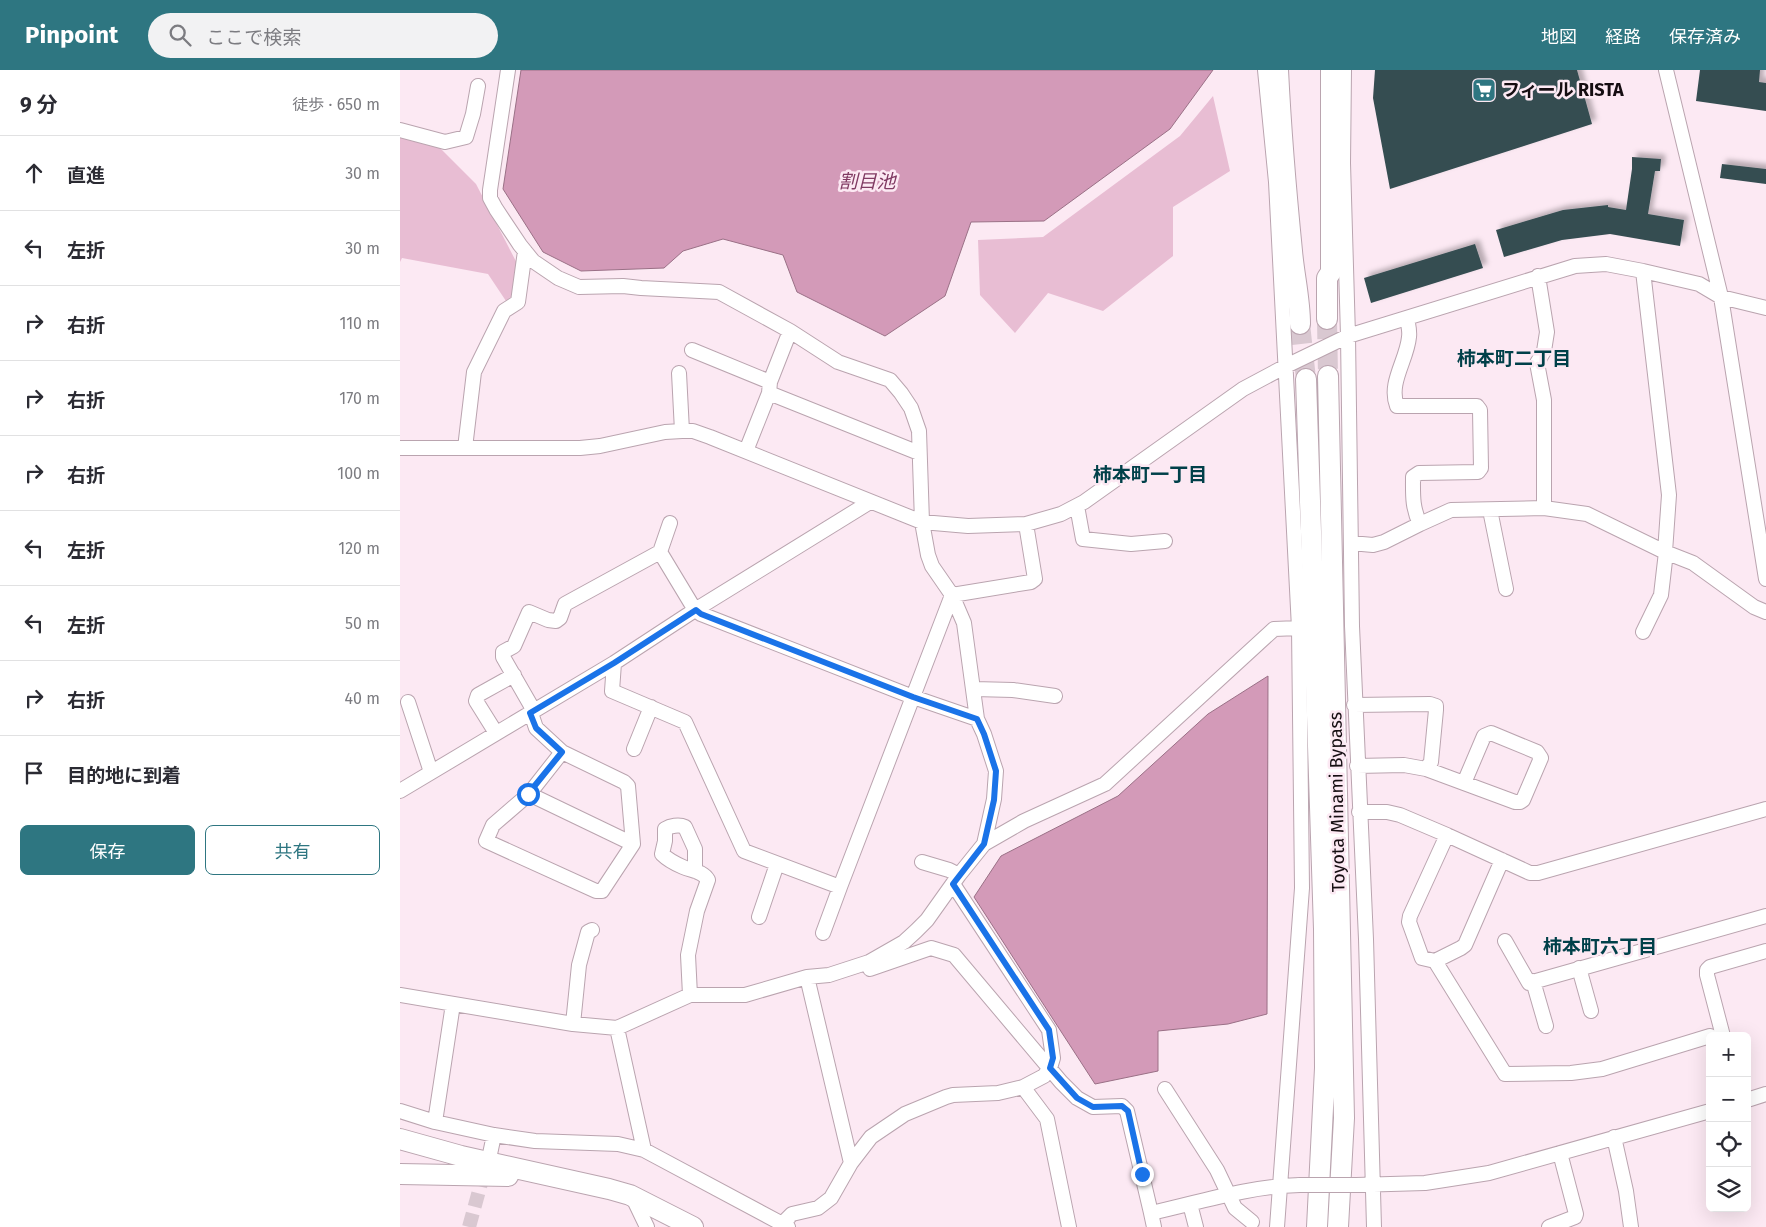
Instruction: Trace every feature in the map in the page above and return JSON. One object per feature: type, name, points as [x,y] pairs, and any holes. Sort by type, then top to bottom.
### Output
[{"type":"highway","points":[[1278,70],[1281,137],[1293,266],[1300,318]]},
{"type":"highway","points":[[1327,319],[1327,278],[1331,272],[1331,70]]},
{"type":"highway","name":"Toyota Minami Bypass","points":[[1328,376],[1344,1118],[1338,1227]]},
{"type":"highway","name":"Toyota Minami Bypass","points":[[1306,379],[1323,919],[1324,1068],[1316,1227]]},
{"type":"highway","points":[[1306,1227],[1315,1084],[1324,1068]]},
{"type":"highway","points":[[1344,1118],[1350,1168],[1348,1227]]},
{"type":"highway","points":[[400,1140],[630,1195],[693,1227]]},
{"type":"highway","points":[[400,1174],[563,1179]]},
{"type":"street","points":[[508,70],[490,198],[533,261],[558,278],[579,287],[623,286],[719,292],[790,331],[838,362],[890,380],[911,408],[918,431],[922,522],[926,548],[932,566],[952,595],[964,623],[977,719],[996,771],[994,800],[984,844]]},
{"type":"street","points":[[1265,70],[1276,182],[1299,628],[1302,897],[1277,1227]]},
{"type":"street","points":[[1344,70],[1343,163],[1354,705],[1366,939],[1374,1227]]},
{"type":"street","points":[[1666,70],[1721,297],[1766,580]]},
{"type":"street","points":[[400,130],[445,142],[466,137],[473,114],[478,86]]},
{"type":"street","points":[[465,448],[474,372],[504,311],[518,302],[525,251]]},
{"type":"street","points":[[400,448],[580,448],[600,446],[665,432],[693,431],[922,522],[968,526],[1026,524],[1061,514],[1077,506],[1242,389],[1286,366],[1348,336],[1538,276],[1575,266],[1606,264],[1698,284],[1721,297],[1766,308]]},
{"type":"street","points":[[1643,271],[1669,495],[1666,552],[1661,594],[1643,632]]},
{"type":"street","points":[[1538,276],[1547,332],[1544,351],[1538,363],[1544,400],[1544,508]]},
{"type":"street","points":[[1407,318],[1409,338],[1396,380],[1394,399],[1397,406],[1477,406],[1480,410],[1481,468],[1478,472],[1419,472],[1413,477],[1414,512],[1420,524]]},
{"type":"street","points":[[746,451],[790,331]]},
{"type":"street","points":[[692,350],[769,387],[919,453]]},
{"type":"street","points":[[679,373],[682,431]]},
{"type":"street","points":[[400,791],[614,663],[870,502]]},
{"type":"street","points":[[1077,506],[1083,539],[1131,544],[1165,541]]},
{"type":"street","points":[[1351,543],[1373,545],[1384,542],[1451,510],[1544,508],[1587,514],[1693,563],[1754,607],[1766,612]]},
{"type":"street","points":[[1490,510],[1506,589]]},
{"type":"street","points":[[562,752],[528,794],[493,825],[486,841],[596,891],[602,891],[633,844],[628,786],[624,782],[562,752],[536,728],[532,712],[503,657],[503,652],[514,646],[529,612],[548,620],[556,621],[560,618],[565,604],[660,552],[670,523]]},
{"type":"street","points":[[952,595],[1031,582],[1035,579],[1026,524]]},
{"type":"street","points":[[660,552],[696,610],[701,614],[913,697],[977,719]]},
{"type":"street","points":[[823,933],[952,595]]},
{"type":"street","points":[[400,995],[573,1024],[618,1028],[690,995],[745,995],[807,977],[829,975],[869,962],[904,942],[927,920],[984,844],[1024,821],[1105,784],[1274,629],[1299,628]]},
{"type":"street","points":[[614,663],[612,691],[685,722],[744,851],[840,887]]},
{"type":"street","points":[[496,733],[476,701],[478,695],[514,675]]},
{"type":"street","points":[[974,689],[1013,690],[1056,696]]},
{"type":"street","points":[[408,702],[430,772]]},
{"type":"street","points":[[1354,705],[1430,704],[1436,706],[1431,762],[1426,769]]},
{"type":"street","points":[[634,749],[651,707]]},
{"type":"street","points":[[1357,766],[1404,765],[1426,769],[1464,783],[1516,802],[1520,802],[1523,800],[1541,758],[1537,752],[1491,733],[1487,734],[1484,736],[1464,783]]},
{"type":"street","points":[[528,794],[633,844]]},
{"type":"street","points":[[1359,812],[1387,812],[1400,815],[1447,834],[1530,873],[1538,873],[1766,809]]},
{"type":"street","points":[[1447,834],[1410,916],[1409,922],[1422,958],[1435,961],[1462,948],[1502,860]]},
{"type":"street","points":[[400,1111],[434,1122],[494,1135],[535,1141],[618,1144],[644,1150],[785,1225],[792,1214],[818,1208],[831,1198],[851,1163],[871,1137],[904,1114],[953,1095],[998,1093],[1023,1087],[1044,1076],[1050,1068],[1053,1058],[1049,1030],[956,879],[948,870],[922,862]]},
{"type":"street","points":[[759,917],[777,864]]},
{"type":"street","points":[[690,995],[688,955],[697,911],[708,880],[707,877],[696,871]]},
{"type":"street","points":[[1505,941],[1529,983],[1766,916]]},
{"type":"street","points":[[573,1024],[579,965],[588,932],[592,930]]},
{"type":"street","points":[[842,971],[854,974],[931,948],[954,955],[1077,1098],[1093,1107],[1122,1106],[1128,1111],[1152,1220],[1190,1204],[1229,1194],[1280,1186],[1374,1185],[1448,1180],[1489,1173],[1706,1112]]},
{"type":"street","points":[[1716,1032],[1707,970],[1710,967],[1766,951]]},
{"type":"street","points":[[1435,961],[1505,1074],[1571,1073],[1602,1069],[1706,1038]]},
{"type":"street","points":[[1579,968],[1591,1011]]},
{"type":"street","points":[[807,977],[851,1163]]},
{"type":"street","points":[[1534,981],[1546,1026]]},
{"type":"street","points":[[434,1122],[452,1004]]},
{"type":"street","points":[[618,1028],[644,1150]]},
{"type":"street","points":[[1023,1087],[1047,1119],[1069,1227]]},
{"type":"street","points":[[1165,1089],[1217,1170],[1235,1208],[1252,1222]]},
{"type":"street","points":[[1751,1099],[1766,1094]]},
{"type":"street","points":[[490,1154],[494,1135]]},
{"type":"street","points":[[1614,1138],[1626,1191],[1631,1227]]},
{"type":"street","points":[[1549,1227],[1570,1220],[1576,1214],[1560,1153]]},
{"type":"street","points":[[630,1195],[647,1227]]},
{"type":"street","points":[[1190,1204],[1196,1227]]},
{"type":"shaded area","points":[[1213,96],[1230,171],[1173,207],[1173,256],[1103,311],[1048,293],[1015,333],[980,295],[978,240],[1043,237],[1180,136]]},
{"type":"shaded area","points":[[400,136],[440,148],[476,184],[522,273],[508,304],[488,274],[402,258],[400,262]]},
{"type":"water","name":"割目池","points":[[521,70],[1213,70],[1170,129],[1044,221],[971,222],[945,296],[885,336],[797,292],[783,255],[723,239],[683,251],[664,268],[581,271],[543,252],[503,189]]},
{"type":"water","points":[[1268,676],[1267,1014],[1228,1024],[1158,1031],[1158,1071],[1095,1084],[974,897],[1001,856],[1118,796],[1208,714]]},
{"type":"building","points":[[1375,70],[1577,70],[1592,124],[1390,189],[1373,98]]},
{"type":"building","points":[[1700,70],[1760,70],[1759,82],[1766,83],[1766,111],[1696,101]]},
{"type":"building","points":[[1632,157],[1661,159],[1660,171],[1655,171],[1648,214],[1684,220],[1680,246],[1610,234],[1562,240],[1504,257],[1496,230],[1563,210],[1608,205],[1608,207],[1626,210]]},
{"type":"building","points":[[1722,164],[1766,169],[1766,184],[1720,178]]},
{"type":"building","points":[[1475,244],[1483,268],[1371,303],[1364,278]]},
{"type":"tunnel","points":[[1327,319],[1328,376]]},
{"type":"tunnel","points":[[1300,324],[1306,379]]},
{"type":"tunnel","points":[[469,1227],[485,1169]]},
{"type":"place","name":"フィール RISTA","points":[[1484,90]]},
{"type":"district","name":"柿本町二丁目","points":[[1514,358]]},
{"type":"district","name":"柿本町一丁目","points":[[1150,474]]},
{"type":"district","name":"柿本町六丁目","points":[[1600,946]]},
{"type":"route","points":[[528,794],[562,752],[536,728],[530,713],[614,663],[696,610],[701,614],[913,697],[977,719],[996,771],[994,800],[984,844],[953,884],[1049,1030],[1053,1058],[1050,1068],[1077,1098],[1093,1107],[1122,1106],[1128,1111],[1142,1174]]}]
